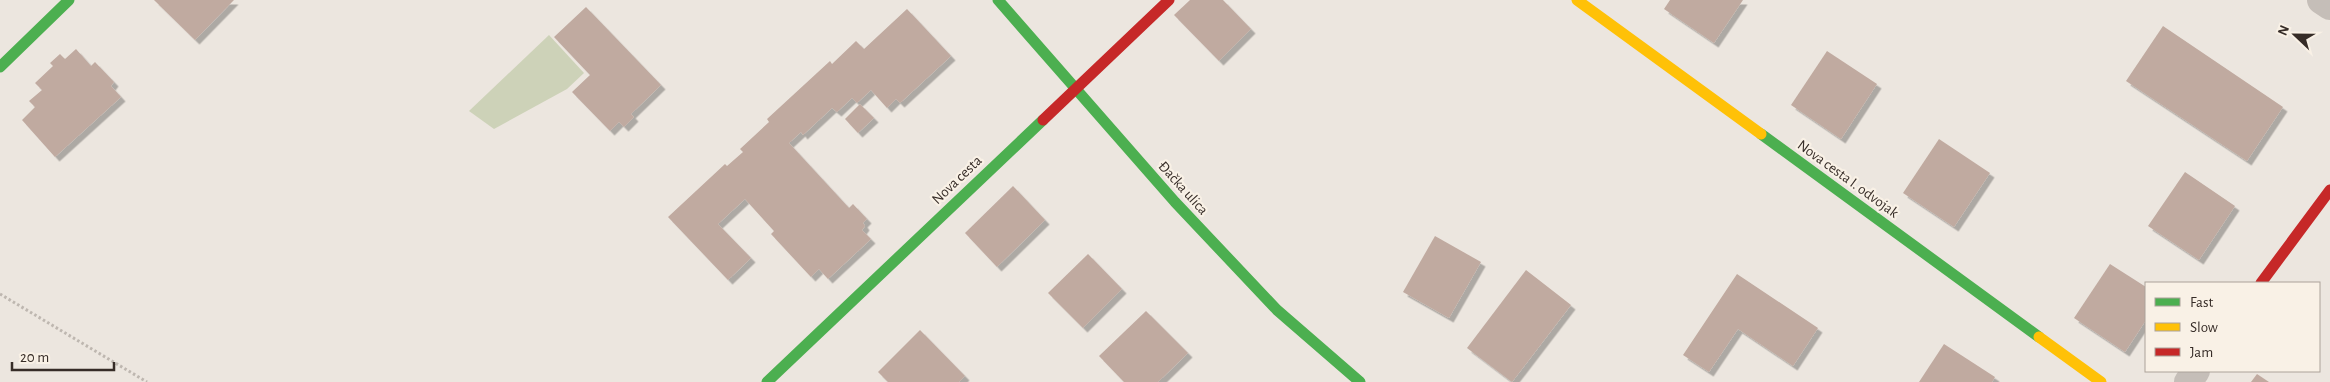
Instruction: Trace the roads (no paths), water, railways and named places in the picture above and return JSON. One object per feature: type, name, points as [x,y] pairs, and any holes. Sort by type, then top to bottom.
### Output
[{"type":"street","points":[[0,67],[69,0]]},
{"type":"street","name":"Đačka ulica","points":[[998,0],[1175,202],[1277,310],[1360,382]]},
{"type":"street","name":"Nova cesta","points":[[766,382],[1169,0]]},
{"type":"street","name":"Nova cesta I. odvojak","points":[[1577,0],[2101,382]]},
{"type":"street","points":[[2321,0],[2330,6]]},
{"type":"street","points":[[2262,282],[2330,190]]}]
